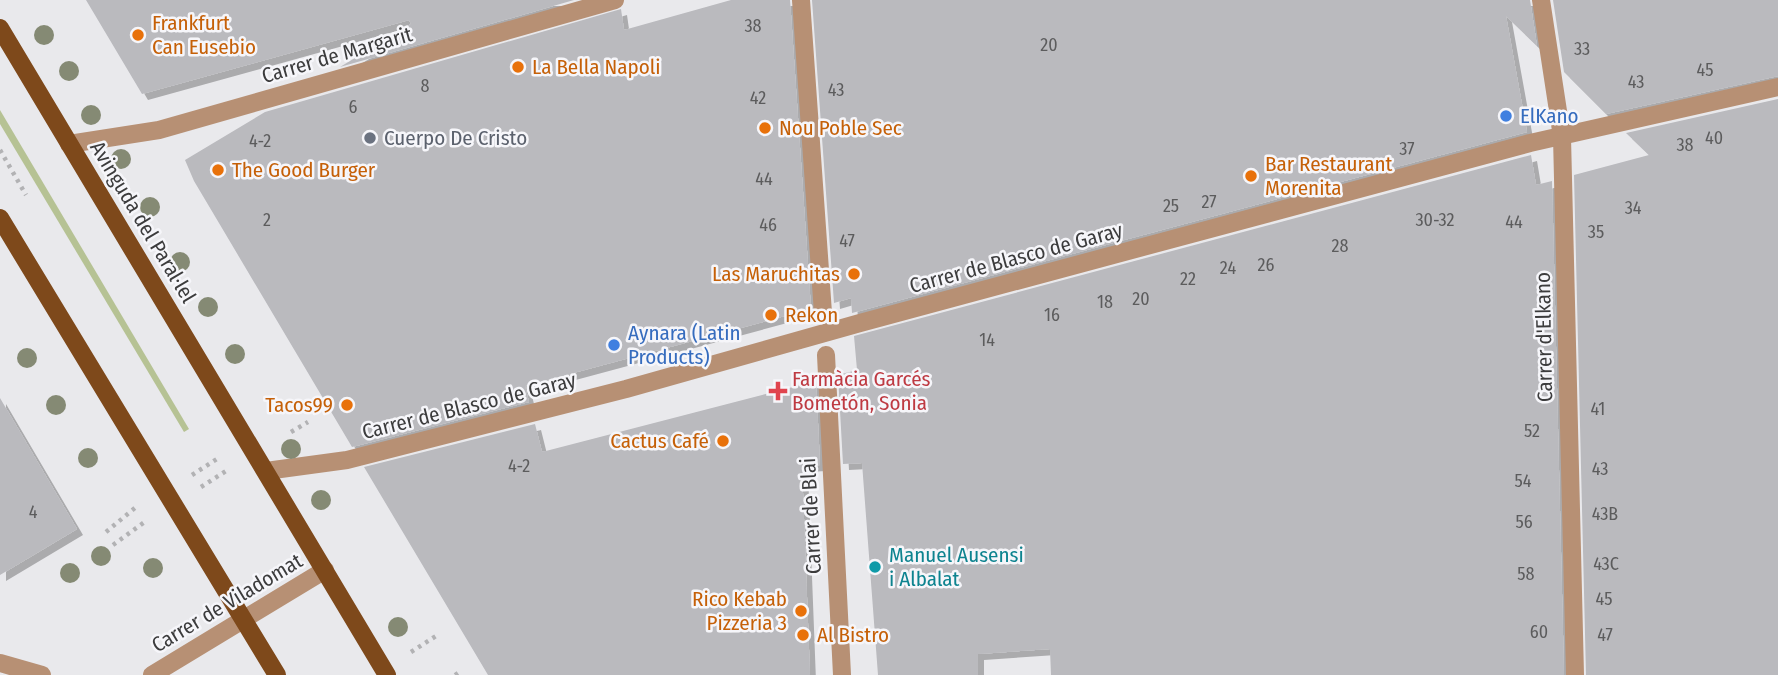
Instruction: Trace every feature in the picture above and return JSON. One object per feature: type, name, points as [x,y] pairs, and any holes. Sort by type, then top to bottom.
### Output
[{"type":"main road","name":"Avinguda del Paral·lel","points":[[0,28],[387,675]]},
{"type":"main road","points":[[0,218],[277,675]]},
{"type":"street","name":"Carrer de Margarit","points":[[69,144],[159,130],[615,0]]},
{"type":"street","points":[[801,0],[823,313]]},
{"type":"street","name":"Carrer d'Elkano","points":[[1541,0],[1562,137],[1575,675]]},
{"type":"street","name":"Carrer de Blasco de Garay","points":[[266,471],[347,460],[612,393],[873,319],[1530,143],[1778,87]]},
{"type":"street","name":"Carrer de Blai","points":[[826,355],[842,675]]},
{"type":"street","name":"Carrer de Viladomat","points":[[152,675],[325,570]]},
{"type":"street","points":[[0,663],[42,675]]},
{"type":"path","points":[[113,545],[170,498],[251,446]]},
{"type":"path","points":[[106,533],[139,505],[170,498],[251,446]]},
{"type":"path","points":[[407,654],[436,636]]},
{"type":"green space","points":[[0,110],[189,429],[184,432],[0,124]]},
{"type":"building","points":[[86,0],[574,0],[340,67],[411,24],[409,20],[142,94]]},
{"type":"building","points":[[731,0],[790,0],[811,309],[525,386],[529,402],[352,447],[194,181],[185,160],[265,112],[621,9],[624,30]]},
{"type":"building","points":[[812,0],[1530,0],[1537,46],[1506,16],[1527,132],[852,313],[851,298],[834,303]]},
{"type":"building","points":[[1553,0],[1778,0],[1778,76],[1606,114],[1564,72]]},
{"type":"building","points":[[1778,99],[1778,675],[1586,675],[1574,175],[1649,155],[1626,133]]},
{"type":"building","points":[[1531,155],[1536,185],[1552,181],[1564,675],[1051,675],[1050,649],[978,654],[978,675],[878,675],[862,463],[843,464],[838,375],[857,370],[854,336]]},
{"type":"building","points":[[816,381],[820,465],[802,466],[810,675],[488,675],[364,467],[535,424],[542,452]]},
{"type":"building","points":[[0,398],[77,529],[0,575]]},
{"type":"place","name":"Frankfurt Can Eusebio","points":[[138,35]]},
{"type":"place","name":"La Bella Napoli","points":[[518,67]]},
{"type":"place","name":"ElKano","points":[[1506,116]]},
{"type":"place","name":"Nou Poble Sec","points":[[765,128]]},
{"type":"place","name":"Cuerpo De Cristo","points":[[370,138]]},
{"type":"place","name":"The Good Burger","points":[[218,170]]},
{"type":"place","name":"Bar Restaurant Morenita","points":[[1251,176]]},
{"type":"place","name":"Las Maruchitas","points":[[854,274]]},
{"type":"place","name":"Rekon","points":[[771,315]]},
{"type":"place","name":"Aynara (Latin Products)","points":[[614,345]]},
{"type":"place","name":"Farmàcia Garcés Bometón, Sonia","points":[[778,391]]},
{"type":"place","name":"Tacos99","points":[[347,405]]},
{"type":"place","name":"Cactus Café","points":[[723,441]]},
{"type":"place","name":"Manuel Ausensi i Albalat","points":[[875,567]]},
{"type":"place","name":"Rico Kebab Pizzeria 3","points":[[801,611]]},
{"type":"place","name":"Al Bistro","points":[[803,635]]}]
